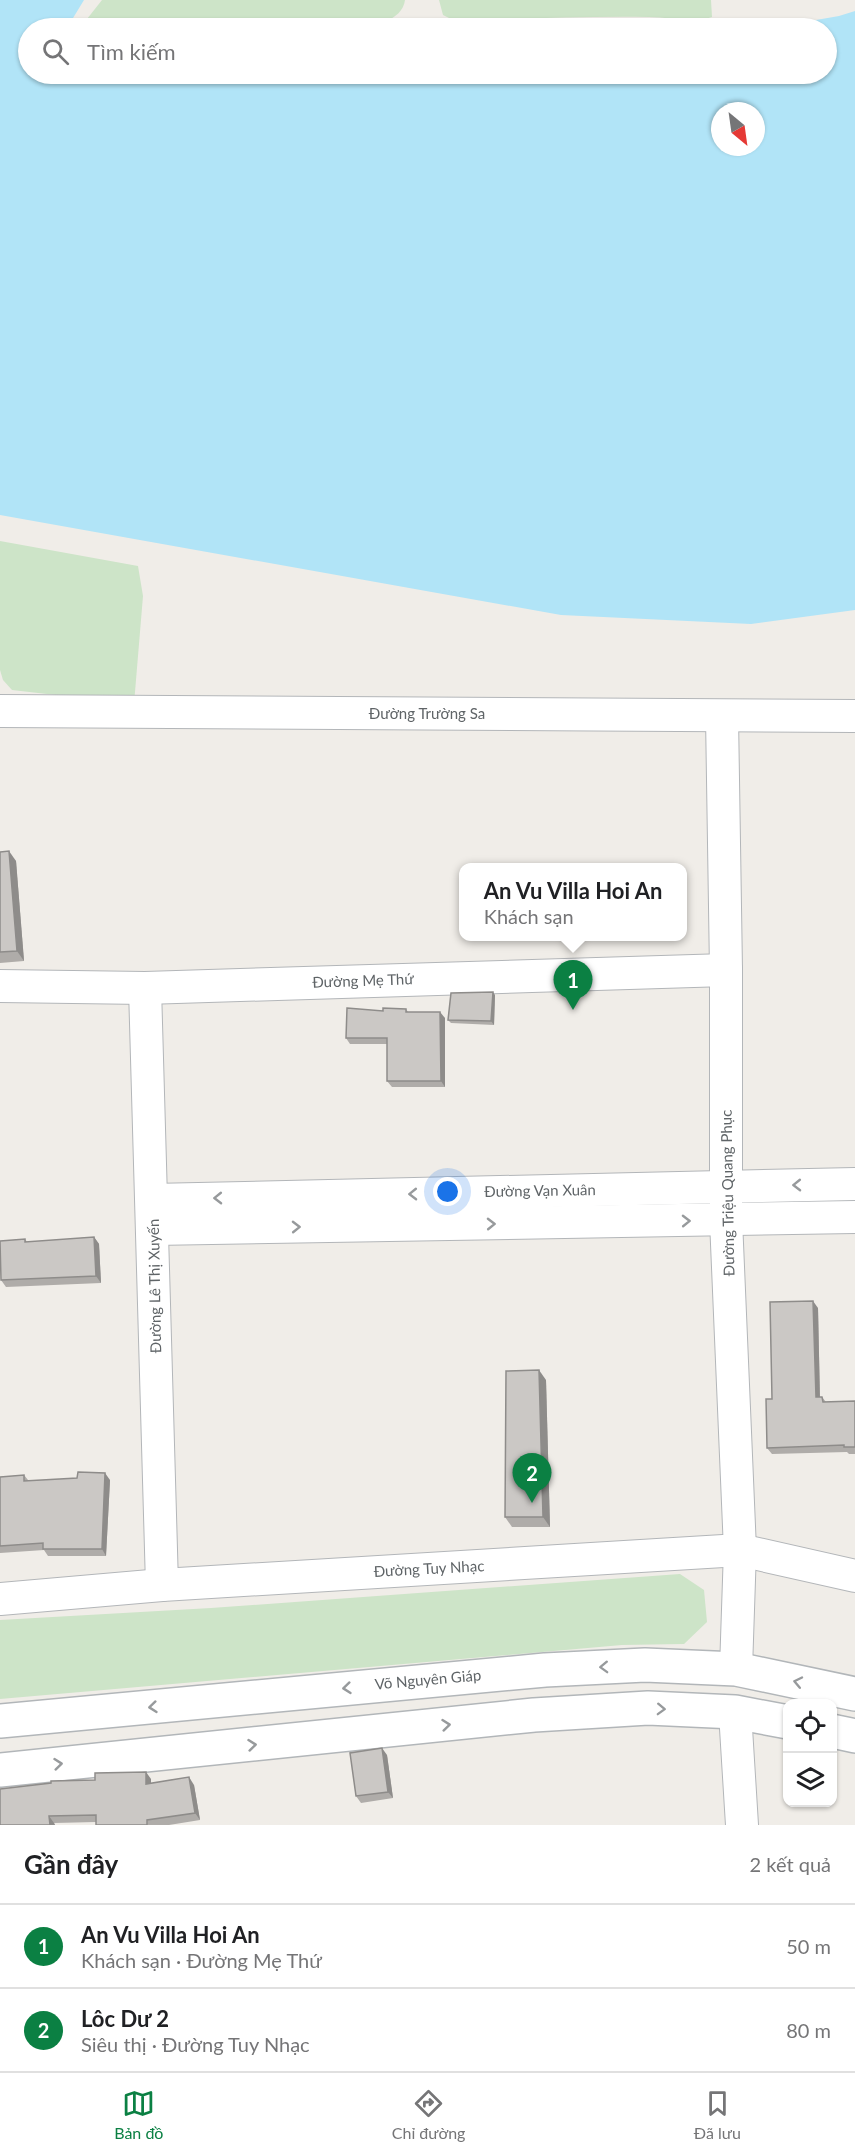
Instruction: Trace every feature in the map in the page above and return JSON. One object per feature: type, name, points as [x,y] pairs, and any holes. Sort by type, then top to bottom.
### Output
[{"type":"main road","name":"Võ Nguyên Giáp","points":[[0,1721],[545,1670],[645,1665],[736,1669],[855,1694]]},
{"type":"main road","points":[[735,1712],[736,1669]]},
{"type":"main road","points":[[0,1770],[534,1715],[648,1708],[735,1712],[783,1721]]},
{"type":"main road","points":[[837,1732],[855,1736]]},
{"type":"street","name":"Đường Trường Sa","points":[[0,711],[855,716]]},
{"type":"street","name":"Đường Triệu Quang Phục","points":[[722,716],[726,970],[726,1220],[741,1550],[736,1669]]},
{"type":"street","name":"Đường Mẹ Thứ","points":[[0,986],[145,988],[726,970]]},
{"type":"street","name":"Đường Lê Thị Xuyến","points":[[145,988],[162,1585]]},
{"type":"street","name":"Đường Vạn Xuân","points":[[153,1214],[727,1187],[855,1184]]},
{"type":"street","points":[[153,1214],[726,1220],[855,1217]]},
{"type":"street","name":"Đường Tuy Nhạc","points":[[0,1599],[162,1585],[741,1550],[855,1576]]},
{"type":"street","points":[[735,1712],[742,1825]]},
{"type":"green space","points":[[102,0],[405,0],[403,7],[392,18],[88,18]]},
{"type":"green space","points":[[439,0],[711,0],[712,17],[449,18],[443,15]]},
{"type":"green space","points":[[0,541],[138,566],[143,596],[134,704],[12,690],[3,680],[0,670]]},
{"type":"green space","points":[[680,1574],[704,1590],[707,1622],[684,1644],[622,1645],[0,1699],[0,1620],[211,1608]]},
{"type":"water","points":[[0,0],[84,0],[73,18],[18,18],[18,84],[837,84],[837,18],[828,18],[855,11],[855,610],[751,624],[561,615],[0,515]]},
{"type":"building","points":[[9,851],[17,951],[0,952],[0,852]]},
{"type":"building","points":[[493,992],[491,1021],[448,1020],[451,993]]},
{"type":"building","points":[[347,1008],[440,1012],[441,1081],[387,1081],[387,1038],[346,1038]]},
{"type":"building","points":[[94,1237],[96,1276],[1,1280],[0,1241],[25,1239],[25,1242]]},
{"type":"building","points":[[813,1301],[816,1397],[822,1397],[823,1402],[855,1401],[855,1447],[844,1447],[844,1445],[767,1448],[766,1399],[772,1399],[770,1302]]},
{"type":"building","points":[[539,1370],[543,1517],[505,1517],[506,1371]]},
{"type":"building","points":[[78,1472],[105,1473],[102,1549],[43,1549],[43,1543],[0,1546],[0,1477],[24,1475],[24,1481],[77,1478]]},
{"type":"building","points":[[382,1748],[388,1792],[356,1796],[350,1753]]},
{"type":"building","points":[[146,1772],[146,1784],[189,1777],[195,1813],[147,1820],[147,1825],[96,1825],[96,1815],[49,1816],[50,1825],[0,1825],[0,1789],[51,1783],[51,1781],[95,1780],[95,1773]]},
{"type":"place","name":"An Vu Villa Hoi An","points":[[573,1010]]},
{"type":"place","name":"Lôc Dư 2","points":[[532,1503]]}]
